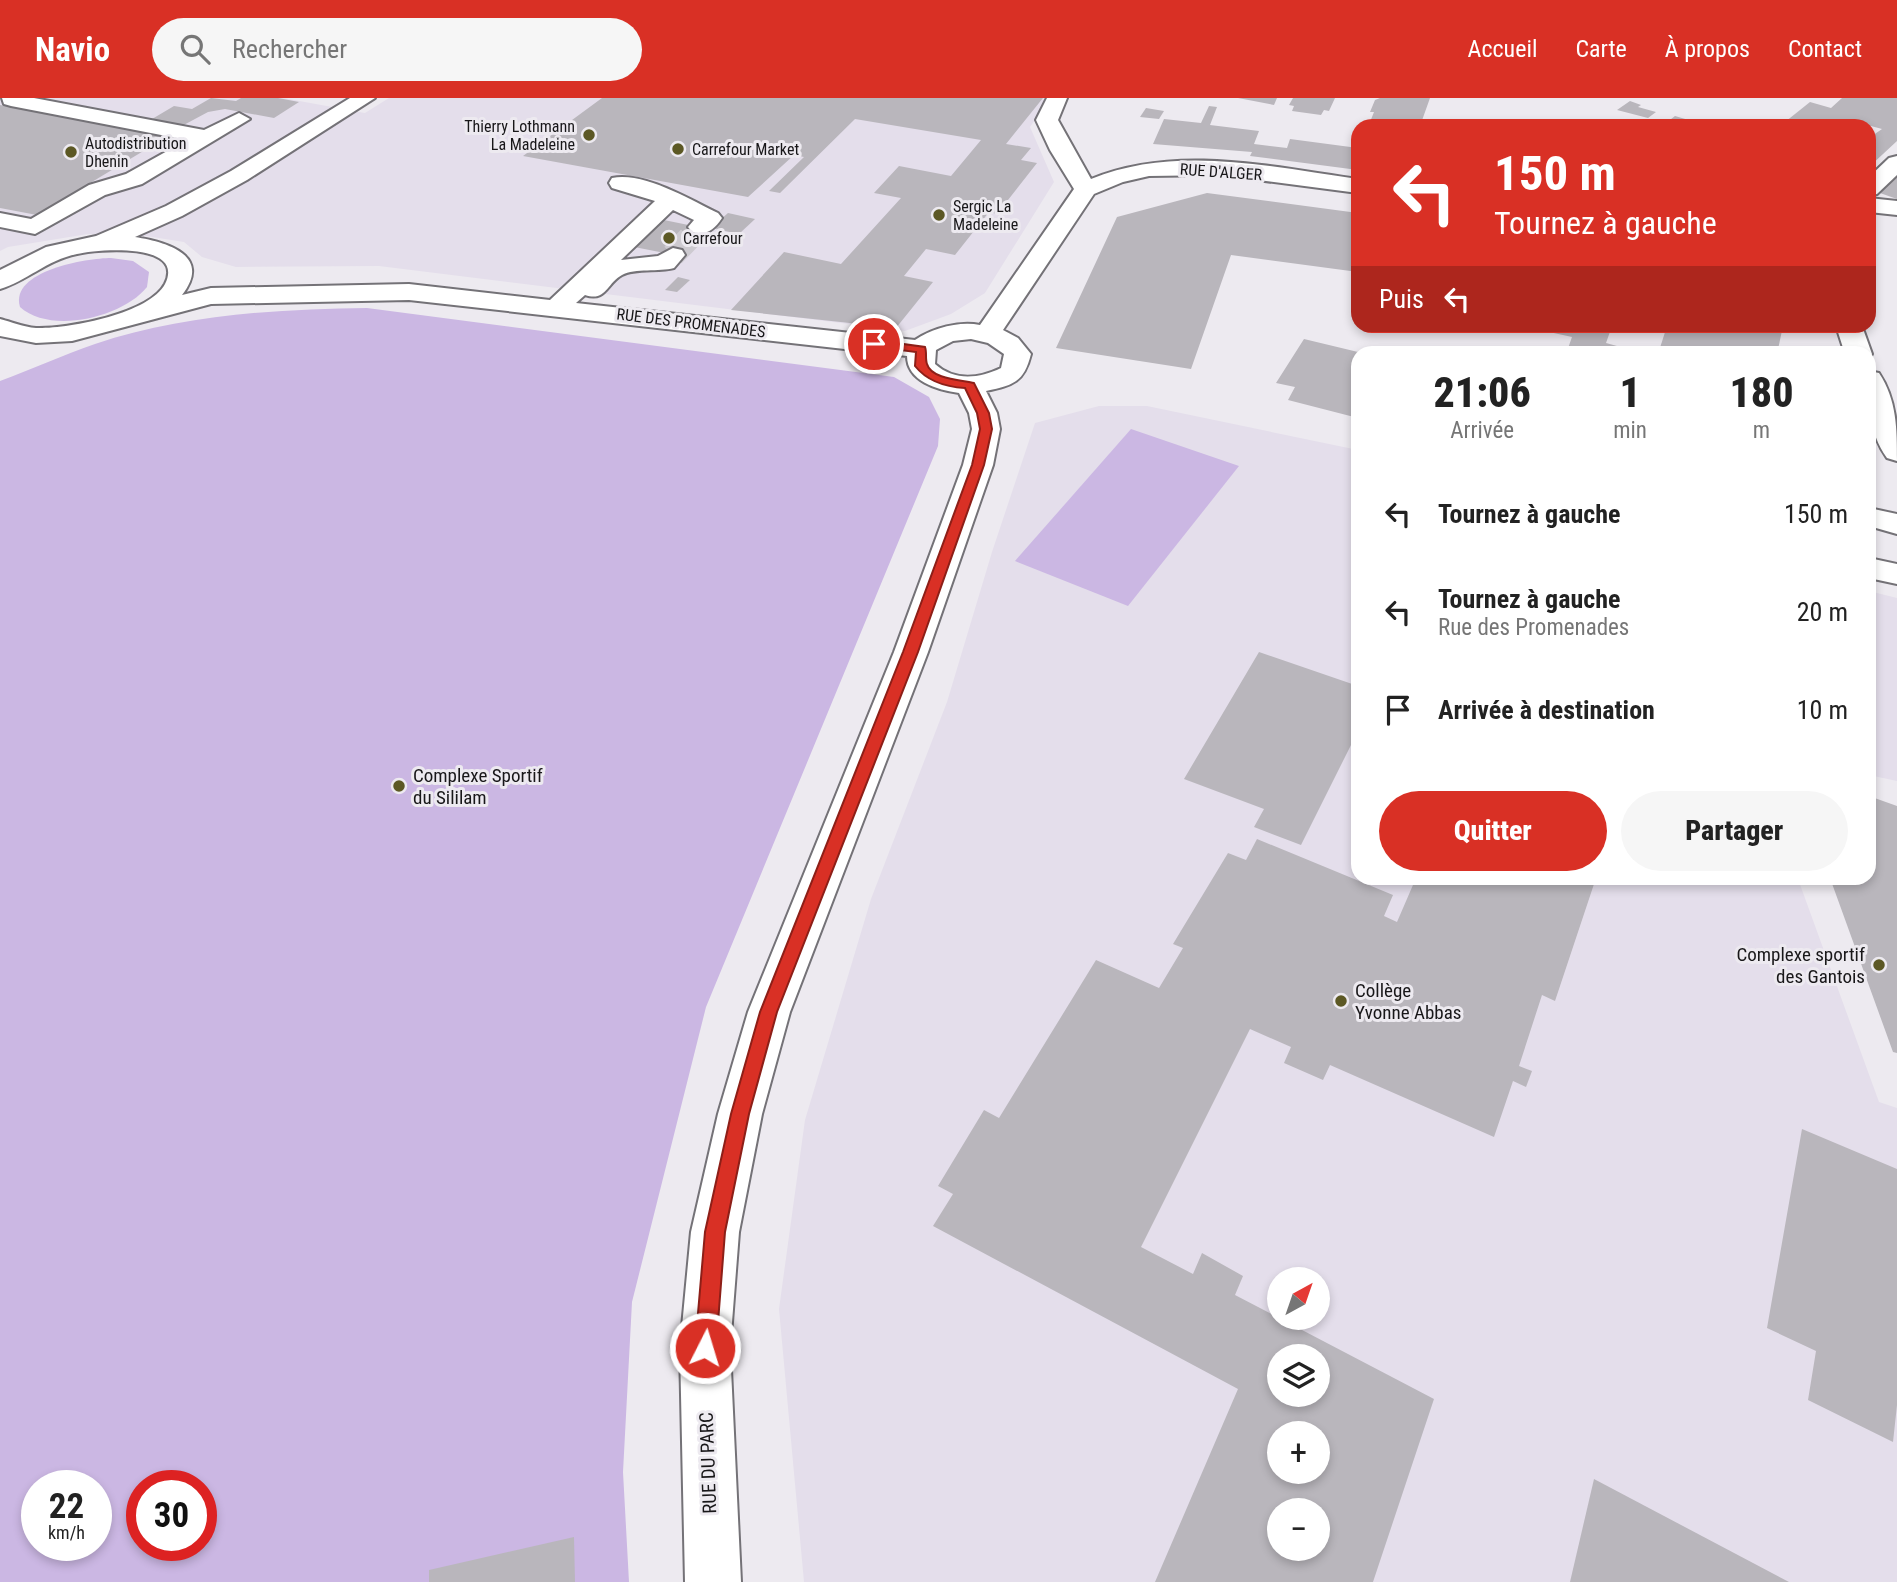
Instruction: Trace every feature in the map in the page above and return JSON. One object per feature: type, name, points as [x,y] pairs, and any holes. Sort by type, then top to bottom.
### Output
[{"type":"street","points":[[0,281],[36,260],[150,222],[236,176],[365,98]]},
{"type":"street","points":[[987,334],[1086,188],[1061,150],[1048,120],[1057,98]]},
{"type":"street","points":[[11,100],[207,137]]},
{"type":"street","points":[[0,220],[36,227],[97,190],[134,179],[239,119]]},
{"type":"street","points":[[168,160],[236,176]]},
{"type":"street","points":[[1876,182],[1897,163]]},
{"type":"street","name":"RUE D'ALGER","points":[[1086,188],[1101,180],[1123,175],[1202,167],[1351,185]]},
{"type":"street","points":[[0,344],[29,335],[86,332],[141,313],[175,288],[180,275],[174,242],[179,230],[198,207],[236,176]]},
{"type":"street","points":[[620,183],[671,199],[710,218],[700,228]]},
{"type":"street","points":[[567,308],[671,199]]},
{"type":"street","points":[[1876,206],[1897,208]]},
{"type":"street","name":"RUE DES PROMENADES","points":[[77,248],[139,244],[164,251],[190,270],[217,276],[354,278],[461,296]]},
{"type":"street","points":[[0,254],[31,255],[77,248]]},
{"type":"street","points":[[567,308],[615,268],[664,263],[673,255]]},
{"type":"street","name":"RUE DES PROMENADES","points":[[141,313],[224,295],[409,292],[922,349]]},
{"type":"street","points":[[0,327],[29,335]]},
{"type":"street","points":[[971,331],[987,334],[1012,345],[1018,354],[1018,363],[1013,372],[1001,379],[970,385],[946,382],[928,374],[921,366],[922,349],[941,336],[971,331]]},
{"type":"street","name":"RUE DU PARC","points":[[713,1582],[705,1348],[715,1232],[737,1127],[769,1012],[911,652],[978,465],[986,429],[983,413],[970,385]]},
{"type":"street","points":[[1876,397],[1897,452]]},
{"type":"street","points":[[1876,570],[1897,574]]},
{"type":"shaded area","points":[[0,98],[283,98],[365,113],[389,98],[1050,98],[1030,127],[1054,182],[985,293],[951,314],[905,331],[379,266],[236,267],[202,257],[184,242],[146,236],[88,234],[8,247],[0,251]]},
{"type":"shaded area","points":[[111,258],[133,261],[149,272],[147,287],[121,307],[86,319],[67,321],[33,315],[20,307],[20,295],[26,284],[38,276],[69,264]]},
{"type":"shaded area","name":"Complexe Sportif du Sililam","points":[[367,308],[894,377],[929,397],[940,419],[938,446],[706,1007],[632,1302],[623,1472],[629,1582],[0,1582],[0,381],[128,334],[195,320],[264,312]]},
{"type":"shaded area","name":"Collège Yvonne Abbas","points":[[1099,406],[1147,406],[1351,449],[1351,885],[1800,885],[1879,1102],[1897,1108],[1897,1582],[804,1582],[779,1309],[805,1120],[871,899],[947,702],[992,552],[1035,423]]},
{"type":"shaded area","points":[[1131,429],[1239,466],[1128,606],[1015,561]]},
{"type":"shaded area","points":[[1876,593],[1897,598],[1897,781],[1876,776]]},
{"type":"building","points":[[211,98],[236,101],[241,98],[278,98],[299,102],[274,118],[225,109],[208,112],[180,127],[147,122],[174,106],[192,109]]},
{"type":"building","points":[[602,98],[1043,98],[1006,144],[1031,148],[1021,160],[1037,163],[997,214],[989,212],[955,255],[926,249],[904,276],[933,282],[896,328],[731,310],[784,252],[841,264],[901,198],[874,193],[899,166],[951,176],[981,140],[855,119],[780,193],[769,191],[804,157],[794,155],[748,197],[523,156]]},
{"type":"building","points":[[1238,98],[1277,98],[1274,105]]},
{"type":"building","points":[[1293,98],[1335,98],[1329,111],[1324,110],[1321,115],[1292,111],[1294,106],[1289,105]]},
{"type":"building","points":[[1430,98],[1422,119],[1371,119],[1374,112],[1370,112],[1375,100]]},
{"type":"building","points":[[1842,98],[1897,98],[1897,141],[1876,160],[1876,133],[1882,129],[1876,127],[1876,119],[1789,119],[1810,102],[1831,108]]},
{"type":"building","points":[[1630,101],[1641,105],[1638,107],[1656,112],[1648,118],[1617,110]]},
{"type":"building","name":"Autodistribution Dhenin","points":[[0,105],[170,135],[37,215],[0,208]]},
{"type":"building","points":[[1209,106],[1217,107],[1210,125],[1259,131],[1254,144],[1287,148],[1290,139],[1351,147],[1351,169],[1250,156],[1252,152],[1153,144],[1164,119],[1201,123]]},
{"type":"building","points":[[1146,108],[1164,111],[1159,119],[1140,117]]},
{"type":"building","points":[[1897,176],[1897,199],[1880,193]]},
{"type":"building","points":[[1207,193],[1351,212],[1351,271],[1231,255],[1191,369],[1056,348],[1117,217]]},
{"type":"building","points":[[728,213],[755,219],[739,234],[711,228]]},
{"type":"building","name":"Carrefour","points":[[654,218],[713,230],[685,257],[624,245]]},
{"type":"building","points":[[678,277],[690,280],[677,292],[665,290]]},
{"type":"building","points":[[1554,333],[1610,333],[1606,343],[1617,346],[1569,346],[1572,337]]},
{"type":"building","points":[[1665,333],[1782,333],[1779,346],[1661,346]]},
{"type":"building","points":[[1304,339],[1351,350],[1351,416],[1288,400],[1295,387],[1276,383]]},
{"type":"building","points":[[1259,652],[1351,684],[1351,745],[1301,845],[1254,827],[1264,809],[1184,779]]},
{"type":"building","name":"Complexe sportif des Gantois","points":[[1876,798],[1897,806],[1897,1053],[1893,1052],[1833,885],[1876,885]]},
{"type":"building","points":[[1257,839],[1351,878],[1351,885],[1369,885],[1393,895],[1384,916],[1397,922],[1413,885],[1594,885],[1555,1001],[1542,995],[1519,1066],[1532,1071],[1526,1087],[1513,1081],[1494,1137],[1330,1065],[1323,1080],[1284,1063],[1291,1047],[1250,1029],[1141,1247],[1193,1274],[1202,1253],[1243,1276],[1235,1295],[1267,1312],[1267,1330],[1302,1330],[1329,1344],[1267,1344],[1267,1407],[1330,1407],[1330,1345],[1434,1399],[1373,1582],[1155,1582],[1238,1389],[933,1226],[953,1194],[938,1186],[984,1110],[999,1118],[1096,960],[1159,988],[1183,948],[1173,944],[1228,853],[1246,860]]},
{"type":"building","points":[[1802,1129],[1897,1169],[1897,1405],[1893,1442],[1808,1400],[1816,1351],[1767,1328]]},
{"type":"building","points":[[1594,1479],[1789,1582],[1570,1582]]},
{"type":"building","points":[[574,1537],[575,1582],[429,1582],[429,1570]]},
{"type":"tunnel","points":[[673,255],[700,227]]},
{"type":"place","name":"Thierry Lothmann La Madeleine","points":[[589,135]]},
{"type":"place","name":"Carrefour Market","points":[[678,149]]},
{"type":"place","name":"Autodistribution Dhenin","points":[[71,152]]},
{"type":"place","name":"Sergic La Madeleine","points":[[939,215]]},
{"type":"place","name":"Carrefour","points":[[669,238]]},
{"type":"place","name":"Complexe Sportif du Sililam","points":[[399,786]]},
{"type":"place","name":"Complexe sportif des Gantois","points":[[1879,965]]},
{"type":"place","name":"Collège Yvonne Abbas","points":[[1341,1001]]},
{"type":"route","points":[[705,1348],[715,1232],[740,1114],[769,1012],[911,652],[978,465],[986,429],[983,413],[970,385],[954,384],[928,374],[921,366],[919,358],[922,349],[874,344]]}]
